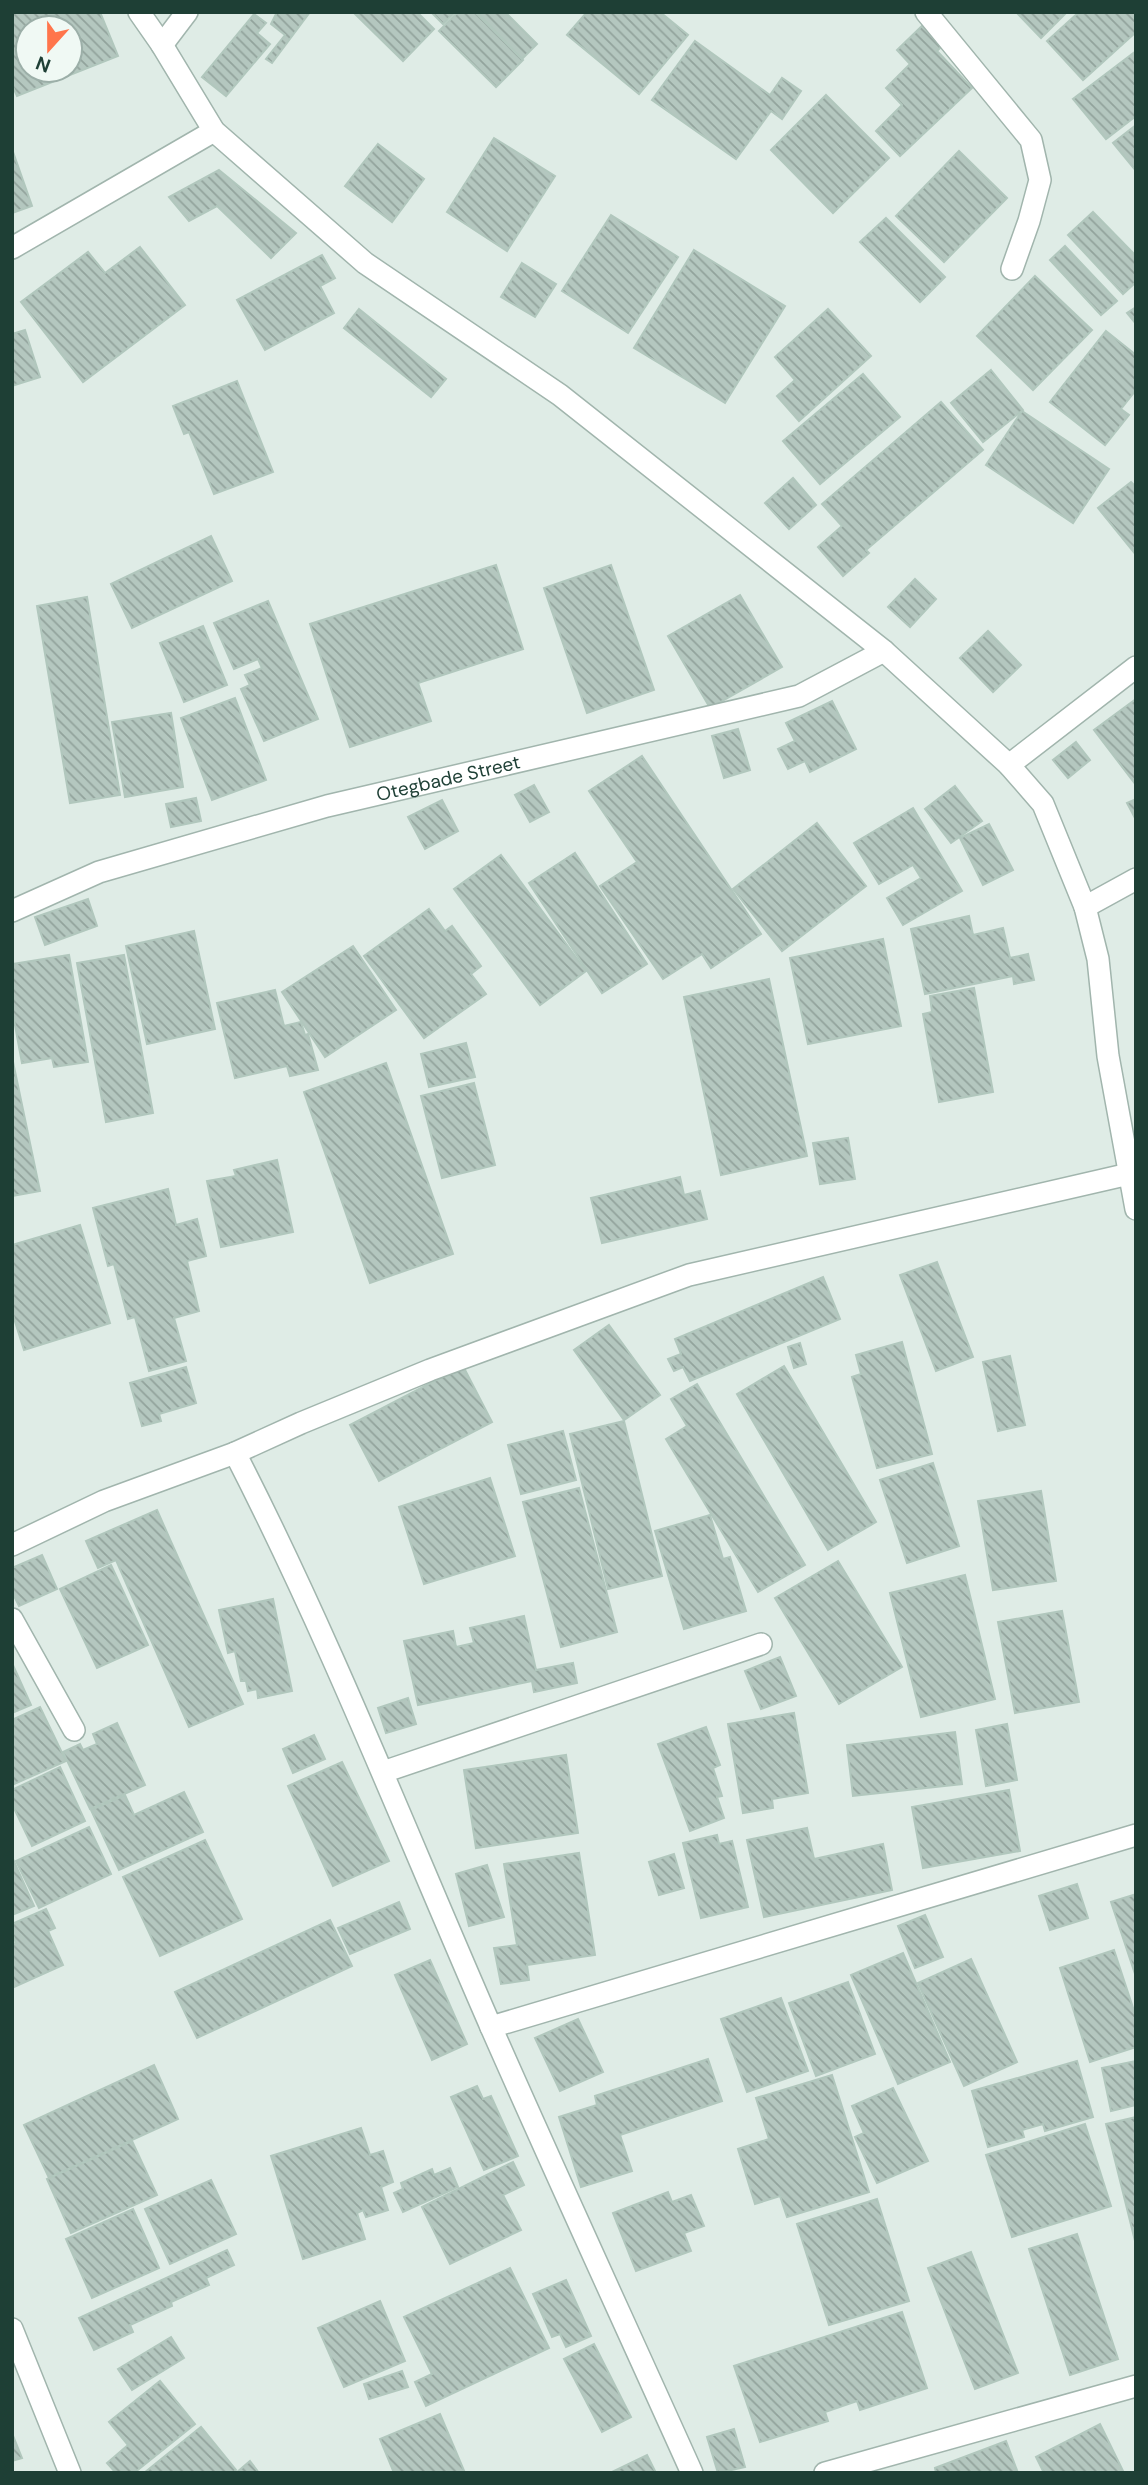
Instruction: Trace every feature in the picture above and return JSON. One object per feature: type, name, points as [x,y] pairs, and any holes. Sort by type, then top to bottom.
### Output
[{"type":"street","points":[[139,12],[214,131],[365,263],[561,396],[884,651],[1009,765],[1043,804],[1085,907],[1098,959],[1108,1056],[1136,1209]]},
{"type":"street","points":[[162,45],[187,12]]},
{"type":"street","points":[[926,12],[1031,140],[1040,180],[1030,221],[1012,270]]},
{"type":"street","points":[[12,248],[214,131]]},
{"type":"street","name":"Otegbade Street","points":[[12,911],[99,872],[327,806],[799,696],[884,651]]},
{"type":"street","points":[[1009,765],[1136,667]]},
{"type":"street","points":[[1085,907],[1136,879]]},
{"type":"street","points":[[12,1545],[104,1501],[235,1453],[430,1370],[689,1275],[1129,1174]]},
{"type":"street","points":[[235,1453],[283,1547],[383,1772],[491,2027],[692,2473]]},
{"type":"street","points":[[12,1619],[74,1730]]},
{"type":"street","points":[[383,1772],[761,1644]]},
{"type":"street","points":[[491,2027],[1136,1835]]},
{"type":"street","points":[[12,2329],[70,2473]]},
{"type":"street","points":[[825,2473],[1136,2386]]},
{"type":"building","points":[[12,12],[100,12],[118,56],[84,69],[84,14],[14,14],[14,84],[47,84],[17,96],[12,85]]},
{"type":"building","points":[[277,12],[310,12],[272,63],[266,59],[285,35],[271,24]]},
{"type":"building","points":[[353,12],[417,12],[434,29],[403,61]]},
{"type":"building","points":[[431,12],[455,12],[443,24]]},
{"type":"building","points":[[458,12],[475,12],[523,60],[496,87],[439,31]]},
{"type":"building","points":[[477,12],[505,12],[537,44],[522,59]]},
{"type":"building","points":[[587,12],[660,12],[688,35],[639,94],[567,35]]},
{"type":"building","points":[[1016,12],[1067,12],[1041,38]]},
{"type":"building","points":[[1079,12],[1136,13],[1136,32],[1083,80],[1047,41]]},
{"type":"building","points":[[254,14],[266,23],[257,33],[270,44],[226,96],[202,77]]},
{"type":"building","points":[[923,25],[943,45],[937,51],[972,88],[900,156],[876,131],[902,105],[886,88],[910,64],[897,50]]},
{"type":"building","points":[[695,41],[770,95],[782,78],[801,91],[782,119],[771,111],[736,159],[652,100]]},
{"type":"building","points":[[1136,51],[1136,116],[1106,139],[1073,99]]},
{"type":"building","points":[[826,95],[889,158],[833,213],[771,150]]},
{"type":"building","points":[[1136,125],[1136,171],[1113,143]]},
{"type":"building","points":[[494,138],[555,176],[507,251],[447,212]]},
{"type":"building","points":[[378,144],[424,179],[392,222],[345,186]]},
{"type":"building","points":[[12,149],[32,206],[12,213]]},
{"type":"building","points":[[959,151],[1007,198],[944,262],[896,216]]},
{"type":"building","points":[[219,170],[296,233],[271,258],[217,206],[189,221],[169,197]]},
{"type":"building","points":[[1093,212],[1136,256],[1136,282],[1123,294],[1068,235]]},
{"type":"building","points":[[611,215],[678,257],[628,333],[562,291]]},
{"type":"building","points":[[886,218],[945,277],[920,302],[860,242]]},
{"type":"building","points":[[1065,246],[1117,301],[1101,315],[1050,260]]},
{"type":"building","points":[[140,247],[185,305],[83,382],[21,302],[88,252],[105,273]]},
{"type":"building","points":[[694,250],[785,306],[725,403],[634,348]]},
{"type":"building","points":[[322,255],[335,278],[320,286],[334,313],[265,350],[237,300]]},
{"type":"building","points":[[522,263],[556,284],[535,317],[501,297]]},
{"type":"building","points":[[1035,276],[1092,330],[1033,390],[977,336]]},
{"type":"building","points":[[1136,307],[1136,324],[1127,313]]},
{"type":"building","points":[[359,309],[446,379],[431,397],[344,328]]},
{"type":"building","points":[[828,309],[871,356],[799,421],[777,396],[795,380],[775,357]]},
{"type":"building","points":[[25,330],[40,377],[12,386],[12,334]]},
{"type":"building","points":[[1106,331],[1136,355],[1136,390],[1121,409],[1129,415],[1105,445],[1050,402]]},
{"type":"building","points":[[991,370],[1023,410],[983,442],[951,403]]},
{"type":"building","points":[[863,374],[900,417],[820,484],[783,441]]},
{"type":"building","points":[[237,381],[273,472],[214,494],[189,432],[184,434],[173,406]]},
{"type":"building","points":[[941,402],[983,450],[866,550],[869,553],[843,576],[818,547],[842,526],[822,504]]},
{"type":"building","points":[[1022,411],[1109,469],[1073,523],[986,465]]},
{"type":"building","points":[[793,478],[816,505],[789,529],[765,503]]},
{"type":"building","points":[[1131,482],[1136,487],[1136,555],[1098,508]]},
{"type":"building","points":[[211,536],[232,581],[132,628],[111,584]]},
{"type":"building","points":[[496,565],[523,649],[418,683],[431,721],[350,747],[310,624]]},
{"type":"building","points":[[611,565],[654,690],[587,713],[544,588]]},
{"type":"building","points":[[915,579],[936,599],[910,627],[888,607]]},
{"type":"building","points":[[740,595],[782,667],[710,708],[668,636]]},
{"type":"building","points":[[87,597],[120,795],[70,803],[37,606]]},
{"type":"building","points":[[268,601],[318,719],[264,741],[241,689],[250,685],[245,675],[262,668],[258,659],[234,669],[214,623]]},
{"type":"building","points":[[203,626],[227,685],[184,702],[160,643]]},
{"type":"building","points":[[988,631],[1021,665],[993,692],[960,658]]},
{"type":"building","points":[[235,698],[266,780],[212,800],[181,718]]},
{"type":"building","points":[[1136,699],[1136,785],[1094,730]]},
{"type":"building","points":[[832,701],[856,749],[810,772],[805,761],[788,769],[778,749],[795,741],[786,723]]},
{"type":"building","points":[[171,713],[183,787],[125,797],[112,722]]},
{"type":"building","points":[[738,729],[750,770],[724,778],[712,736]]},
{"type":"building","points":[[1076,742],[1090,760],[1068,778],[1053,760]]},
{"type":"building","points":[[642,756],[761,934],[711,968],[702,954],[663,979],[600,886],[637,862],[589,791]]},
{"type":"building","points":[[534,785],[549,812],[530,822],[515,795]]},
{"type":"building","points":[[955,786],[982,821],[951,843],[925,809]]},
{"type":"building","points":[[196,798],[201,821],[171,827],[166,804]]},
{"type":"building","points":[[1136,799],[1136,820],[1127,803]]},
{"type":"building","points":[[442,800],[458,831],[425,849],[408,817]]},
{"type":"building","points":[[913,808],[962,891],[903,925],[887,898],[921,878],[913,865],[879,884],[854,843]]},
{"type":"building","points":[[817,823],[866,886],[782,951],[733,889]]},
{"type":"building","points":[[989,824],[1013,870],[983,885],[960,838]]},
{"type":"building","points":[[575,853],[647,964],[602,993],[529,883]]},
{"type":"building","points":[[501,855],[586,971],[540,1005],[454,889]]},
{"type":"building","points":[[88,899],[97,926],[45,945],[35,917]]},
{"type":"building","points":[[429,909],[445,931],[452,926],[481,966],[471,974],[486,994],[424,1038],[364,956]]},
{"type":"building","points":[[969,916],[973,935],[1003,928],[1010,958],[1028,954],[1034,980],[1014,984],[1013,976],[925,994],[911,929]]},
{"type":"building","points":[[194,931],[215,1029],[147,1044],[126,946]]},
{"type":"building","points":[[883,939],[901,1026],[808,1044],[790,958]]},
{"type":"building","points":[[353,946],[396,1010],[325,1057],[282,992]]},
{"type":"building","points":[[69,955],[88,1062],[54,1067],[52,1058],[22,1063],[12,1009],[12,964]]},
{"type":"building","points":[[124,955],[153,1113],[106,1122],[77,963]]},
{"type":"building","points":[[769,979],[807,1156],[721,1175],[684,997]]},
{"type":"building","points":[[974,988],[993,1092],[939,1102],[923,1014],[932,1012],[930,996]]},
{"type":"building","points":[[275,990],[284,1026],[301,1022],[305,1035],[308,1034],[318,1070],[290,1076],[287,1066],[235,1078],[217,1003]]},
{"type":"building","points":[[466,1043],[475,1077],[429,1087],[421,1054]]},
{"type":"building","points":[[12,1057],[40,1191],[12,1196]]},
{"type":"building","points":[[386,1063],[453,1254],[370,1283],[304,1092]]},
{"type":"building","points":[[474,1083],[495,1165],[442,1178],[421,1096]]},
{"type":"building","points":[[848,1138],[855,1179],[820,1184],[813,1143]]},
{"type":"building","points":[[277,1160],[293,1232],[221,1247],[207,1181],[236,1176],[234,1170]]},
{"type":"building","points":[[680,1177],[684,1195],[700,1191],[707,1219],[602,1243],[591,1198]]},
{"type":"building","points":[[168,1189],[176,1225],[197,1219],[206,1256],[187,1261],[199,1311],[174,1318],[186,1361],[149,1371],[135,1317],[128,1319],[114,1264],[108,1266],[93,1208]]},
{"type":"building","points":[[80,1225],[110,1323],[24,1350],[12,1312],[12,1245]]},
{"type":"building","points":[[937,1262],[973,1357],[936,1371],[900,1275]]},
{"type":"building","points":[[823,1277],[840,1319],[690,1381],[683,1367],[674,1371],[668,1359],[681,1354],[675,1339]]},
{"type":"building","points":[[609,1325],[660,1395],[624,1420],[574,1350]]},
{"type":"building","points":[[902,1342],[932,1454],[877,1468],[852,1377],[861,1374],[856,1355]]},
{"type":"building","points":[[800,1343],[806,1364],[794,1368],[788,1347]]},
{"type":"building","points":[[1010,1356],[1025,1425],[998,1431],[983,1362]]},
{"type":"building","points":[[463,1366],[492,1422],[379,1481],[350,1425]]},
{"type":"building","points":[[784,1366],[876,1522],[828,1550],[737,1394]]},
{"type":"building","points":[[186,1367],[196,1403],[159,1414],[161,1421],[142,1426],[130,1383]]},
{"type":"building","points":[[697,1384],[805,1565],[758,1592],[666,1439],[687,1426],[671,1399]]},
{"type":"building","points":[[624,1421],[662,1576],[608,1589],[570,1434]]},
{"type":"building","points":[[563,1431],[576,1480],[521,1494],[508,1445]]},
{"type":"building","points":[[933,1463],[959,1546],[907,1563],[880,1480]]},
{"type":"building","points":[[490,1478],[515,1556],[424,1584],[399,1507]]},
{"type":"building","points":[[579,1488],[617,1632],[561,1647],[523,1502]]},
{"type":"building","points":[[1041,1491],[1056,1581],[993,1590],[978,1501]]},
{"type":"building","points":[[157,1510],[243,1704],[189,1727],[116,1560],[98,1568],[86,1541]]},
{"type":"building","points":[[710,1515],[723,1559],[730,1557],[746,1611],[684,1629],[655,1531]]},
{"type":"building","points":[[42,1555],[57,1589],[19,1606],[12,1592],[12,1568]]},
{"type":"building","points":[[838,1561],[902,1667],[839,1704],[775,1598]]},
{"type":"building","points":[[111,1565],[148,1645],[97,1668],[60,1589]]},
{"type":"building","points":[[965,1575],[995,1699],[921,1717],[890,1593]]},
{"type":"building","points":[[273,1599],[292,1691],[258,1698],[257,1689],[248,1691],[246,1681],[241,1681],[235,1651],[228,1653],[219,1610]]},
{"type":"building","points":[[1062,1611],[1079,1702],[1015,1713],[998,1622]]},
{"type":"building","points":[[524,1616],[536,1670],[573,1663],[577,1683],[534,1692],[532,1681],[418,1705],[404,1641],[453,1631],[456,1647],[474,1643],[470,1628]]},
{"type":"building","points":[[780,1657],[796,1696],[761,1709],[745,1671]]},
{"type":"building","points":[[12,1663],[31,1705],[12,1713]]},
{"type":"building","points":[[408,1698],[416,1724],[386,1733],[378,1708]]},
{"type":"building","points":[[40,1707],[66,1761],[12,1785],[12,1720]]},
{"type":"building","points":[[794,1713],[808,1793],[772,1799],[773,1808],[743,1813],[728,1724]]},
{"type":"building","points":[[117,1723],[145,1785],[90,1809],[63,1752],[80,1744],[83,1750],[97,1744],[93,1734]]},
{"type":"building","points":[[1007,1724],[1017,1780],[986,1786],[976,1730]]},
{"type":"building","points":[[706,1727],[720,1765],[713,1768],[722,1796],[717,1797],[724,1818],[690,1831],[658,1744]]},
{"type":"building","points":[[955,1732],[962,1784],[853,1796],[847,1745]]},
{"type":"building","points":[[314,1735],[325,1759],[293,1773],[283,1749]]},
{"type":"building","points":[[566,1755],[578,1833],[476,1848],[464,1770]]},
{"type":"building","points":[[342,1762],[389,1861],[333,1886],[288,1786]]},
{"type":"building","points":[[60,1767],[85,1821],[32,1846],[12,1804],[12,1790]]},
{"type":"building","points":[[1009,1790],[1020,1851],[923,1868],[912,1807]]},
{"type":"building","points":[[184,1792],[203,1832],[119,1870],[91,1810],[125,1795],[134,1815]]},
{"type":"building","points":[[89,1827],[111,1874],[39,1908],[16,1861]]},
{"type":"building","points":[[807,1828],[814,1859],[883,1844],[892,1890],[764,1917],[747,1840]]},
{"type":"building","points":[[717,1835],[719,1844],[732,1841],[748,1907],[701,1918],[683,1843]]},
{"type":"building","points":[[205,1840],[242,1919],[160,1956],[123,1877]]},
{"type":"building","points":[[579,1853],[595,1955],[527,1965],[529,1980],[501,1984],[494,1948],[517,1945],[504,1864]]},
{"type":"building","points":[[674,1854],[684,1888],[659,1895],[649,1862]]},
{"type":"building","points":[[12,1857],[34,1906],[12,1915]]},
{"type":"building","points":[[487,1865],[504,1917],[469,1926],[456,1874]]},
{"type":"building","points":[[1077,1884],[1088,1918],[1050,1930],[1039,1896]]},
{"type":"building","points":[[1136,1894],[1136,1977],[1111,1902]]},
{"type":"building","points":[[399,1902],[410,1929],[350,1954],[338,1928]]},
{"type":"building","points":[[46,1909],[55,1928],[48,1931],[63,1965],[12,1988],[12,1944],[16,1943],[12,1924]]},
{"type":"building","points":[[925,1915],[943,1957],[915,1968],[898,1926]]},
{"type":"building","points":[[330,1920],[352,1966],[197,2038],[175,1992]]},
{"type":"building","points":[[1114,1950],[1136,2017],[1136,2047],[1090,2062],[1060,1968]]},
{"type":"building","points":[[903,1953],[950,2062],[898,2084],[851,1975]]},
{"type":"building","points":[[971,1959],[1017,2062],[964,2086],[918,1983]]},
{"type":"building","points":[[430,1960],[467,2044],[432,2060],[395,1975]]},
{"type":"building","points":[[848,1982],[875,2054],[816,2076],[789,2003]]},
{"type":"building","points":[[781,1998],[808,2071],[747,2092],[721,2019]]},
{"type":"building","points":[[578,2019],[603,2072],[560,2091],[535,2038]]},
{"type":"building","points":[[708,2059],[722,2101],[620,2135],[632,2171],[581,2187],[559,2117],[597,2105],[595,2096]]},
{"type":"building","points":[[1077,2061],[1093,2117],[1045,2131],[1043,2124],[1022,2130],[1024,2137],[988,2147],[972,2091]]},
{"type":"building","points":[[1136,2061],[1136,2105],[1111,2111],[1102,2068]]},
{"type":"building","points":[[154,2065],[178,2119],[49,2178],[24,2125]]},
{"type":"building","points":[[832,2075],[869,2192],[787,2217],[780,2196],[755,2204],[738,2149],[769,2139],[756,2098]]},
{"type":"building","points":[[477,2086],[483,2099],[491,2096],[518,2156],[484,2170],[451,2097]]},
{"type":"building","points":[[893,2088],[928,2161],[877,2183],[855,2137],[864,2133],[852,2106]]},
{"type":"building","points":[[1136,2117],[1136,2245],[1106,2124]]},
{"type":"building","points":[[1085,2124],[1111,2206],[1012,2237],[986,2155]]},
{"type":"building","points":[[361,2128],[370,2155],[383,2151],[393,2182],[381,2187],[388,2210],[366,2217],[363,2210],[357,2213],[365,2239],[303,2259],[271,2156]]},
{"type":"building","points":[[132,2141],[157,2195],[71,2233],[47,2179]]},
{"type":"building","points":[[513,2162],[524,2185],[503,2195],[521,2230],[450,2264],[422,2207]]},
{"type":"building","points":[[450,2168],[458,2187],[403,2212],[394,2193],[403,2189],[401,2183],[432,2169],[434,2175]]},
{"type":"building","points":[[211,2180],[236,2234],[170,2264],[145,2209]]},
{"type":"building","points":[[668,2192],[672,2202],[691,2195],[704,2226],[684,2233],[691,2251],[636,2271],[613,2213]]},
{"type":"building","points":[[877,2199],[909,2301],[829,2325],[797,2224]]},
{"type":"building","points":[[133,2209],[159,2268],[92,2298],[66,2239]]},
{"type":"building","points":[[1077,2234],[1118,2359],[1070,2375],[1029,2249]]},
{"type":"building","points":[[227,2250],[234,2265],[206,2278],[209,2285],[130,2325],[133,2332],[94,2350],[79,2318]]},
{"type":"building","points":[[971,2252],[1018,2373],[975,2389],[928,2268]]},
{"type":"building","points":[[510,2268],[549,2348],[426,2406],[415,2382],[432,2374],[404,2317]]},
{"type":"building","points":[[566,2280],[591,2336],[566,2347],[560,2334],[552,2337],[533,2294]]},
{"type":"building","points":[[380,2301],[405,2361],[344,2387],[318,2328]]},
{"type":"building","points":[[902,2312],[927,2388],[860,2410],[857,2401],[825,2412],[828,2421],[760,2442],[734,2366]]},
{"type":"building","points":[[171,2337],[184,2358],[132,2390],[118,2369]]},
{"type":"building","points":[[594,2344],[631,2417],[602,2432],[564,2359]]},
{"type":"building","points":[[402,2371],[408,2387],[369,2399],[364,2384]]},
{"type":"building","points":[[160,2381],[195,2424],[134,2473],[116,2473],[107,2463],[128,2445],[109,2422]]},
{"type":"building","points":[[440,2414],[465,2473],[394,2473],[380,2439]]},
{"type":"building","points":[[1100,2424],[1124,2473],[1044,2473],[1036,2457]]},
{"type":"building","points":[[201,2427],[236,2470],[233,2473],[144,2473]]},
{"type":"building","points":[[734,2429],[745,2467],[718,2473],[707,2437]]},
{"type":"building","points":[[12,2433],[22,2458],[12,2461]]},
{"type":"building","points":[[1006,2441],[1018,2473],[936,2473],[935,2468]]},
{"type":"building","points":[[647,2455],[656,2473],[610,2473]]},
{"type":"building","points":[[250,2461],[259,2473],[236,2473]]}]
